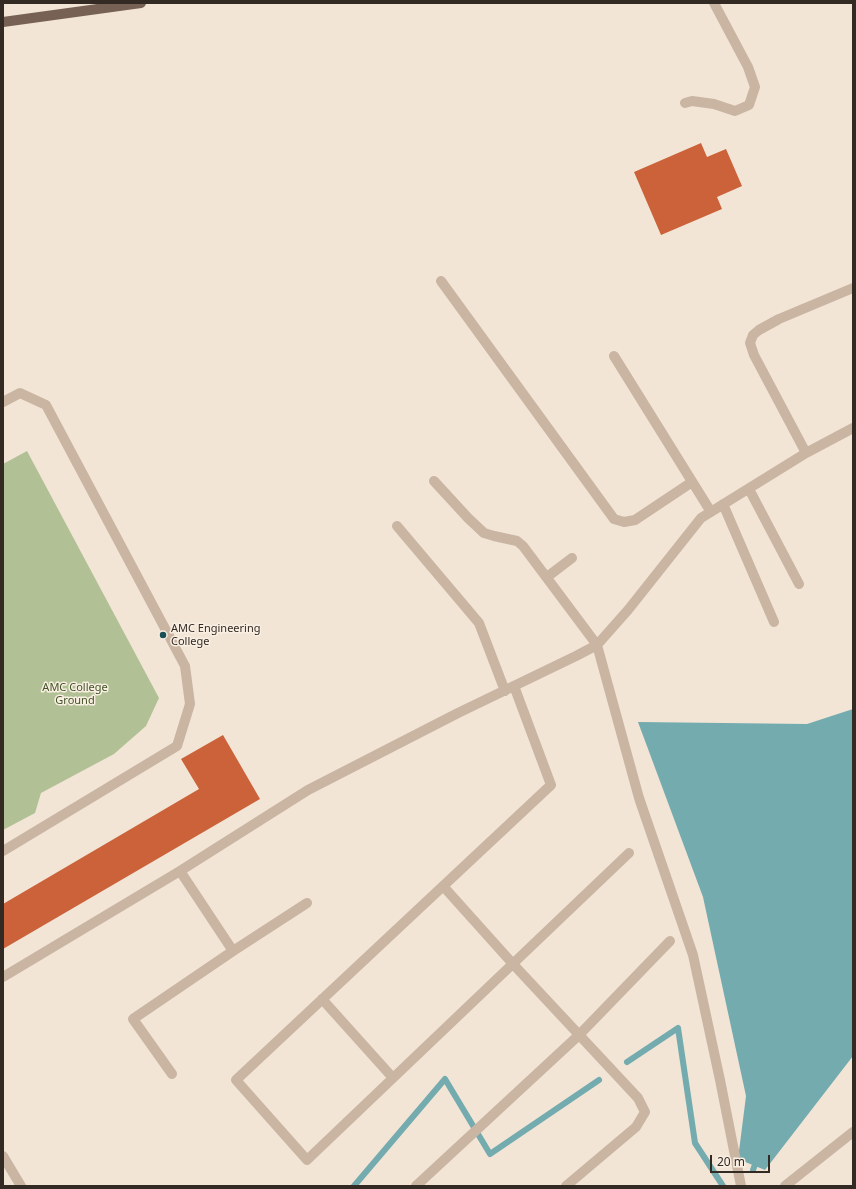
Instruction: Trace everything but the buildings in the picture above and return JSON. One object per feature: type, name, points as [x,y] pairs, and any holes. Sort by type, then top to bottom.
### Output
[{"type":"main road","points":[[3,22],[141,3]]},
{"type":"street","points":[[686,103],[692,101],[714,104],[735,111],[749,105],[755,87],[748,67],[714,3]]},
{"type":"street","points":[[441,282],[614,519],[624,522],[634,520],[692,482]]},
{"type":"street","points":[[806,453],[754,355],[750,343],[752,335],[779,319],[853,288]]},
{"type":"street","points":[[614,356],[711,512]]},
{"type":"street","points":[[3,402],[20,393],[46,405],[185,666],[190,704],[177,746],[3,851]]},
{"type":"street","points":[[3,977],[180,871],[308,790],[458,713],[597,645],[628,610],[701,518],[806,453],[853,428]]},
{"type":"street","points":[[434,481],[484,533],[516,541],[523,546],[597,645],[640,798],[693,955],[741,1186]]},
{"type":"street","points":[[748,489],[799,584]]},
{"type":"street","points":[[723,504],[774,622]]},
{"type":"street","points":[[397,526],[479,623],[551,785],[236,1080],[307,1160],[629,853]]},
{"type":"street","points":[[547,578],[572,558]]},
{"type":"street","points":[[180,871],[233,951]]},
{"type":"street","points":[[443,886],[513,964],[638,1098],[645,1112],[636,1127],[566,1186]]},
{"type":"street","points":[[172,1074],[132,1020],[233,951],[307,903]]},
{"type":"street","points":[[416,1186],[579,1035],[670,940]]},
{"type":"street","points":[[322,999],[393,1078]]},
{"type":"street","points":[[785,1186],[853,1132]]},
{"type":"street","points":[[3,1156],[21,1186]]},
{"type":"green space","name":"AMC College Ground","points":[[27,451],[159,698],[146,726],[114,754],[41,793],[35,813],[3,830],[3,464]]},
{"type":"water","points":[[853,709],[853,1056],[765,1170],[738,1159],[746,1096],[703,897],[638,722],[807,724]]},
{"type":"waterway","points":[[627,1062],[678,1028],[695,1143],[723,1186]]},
{"type":"waterway","points":[[354,1186],[445,1079],[490,1154],[599,1080]]},
{"type":"waterway","points":[[753,1170],[757,1159]]},
{"type":"place","name":"AMC Engineering College","points":[[163,635]]}]
